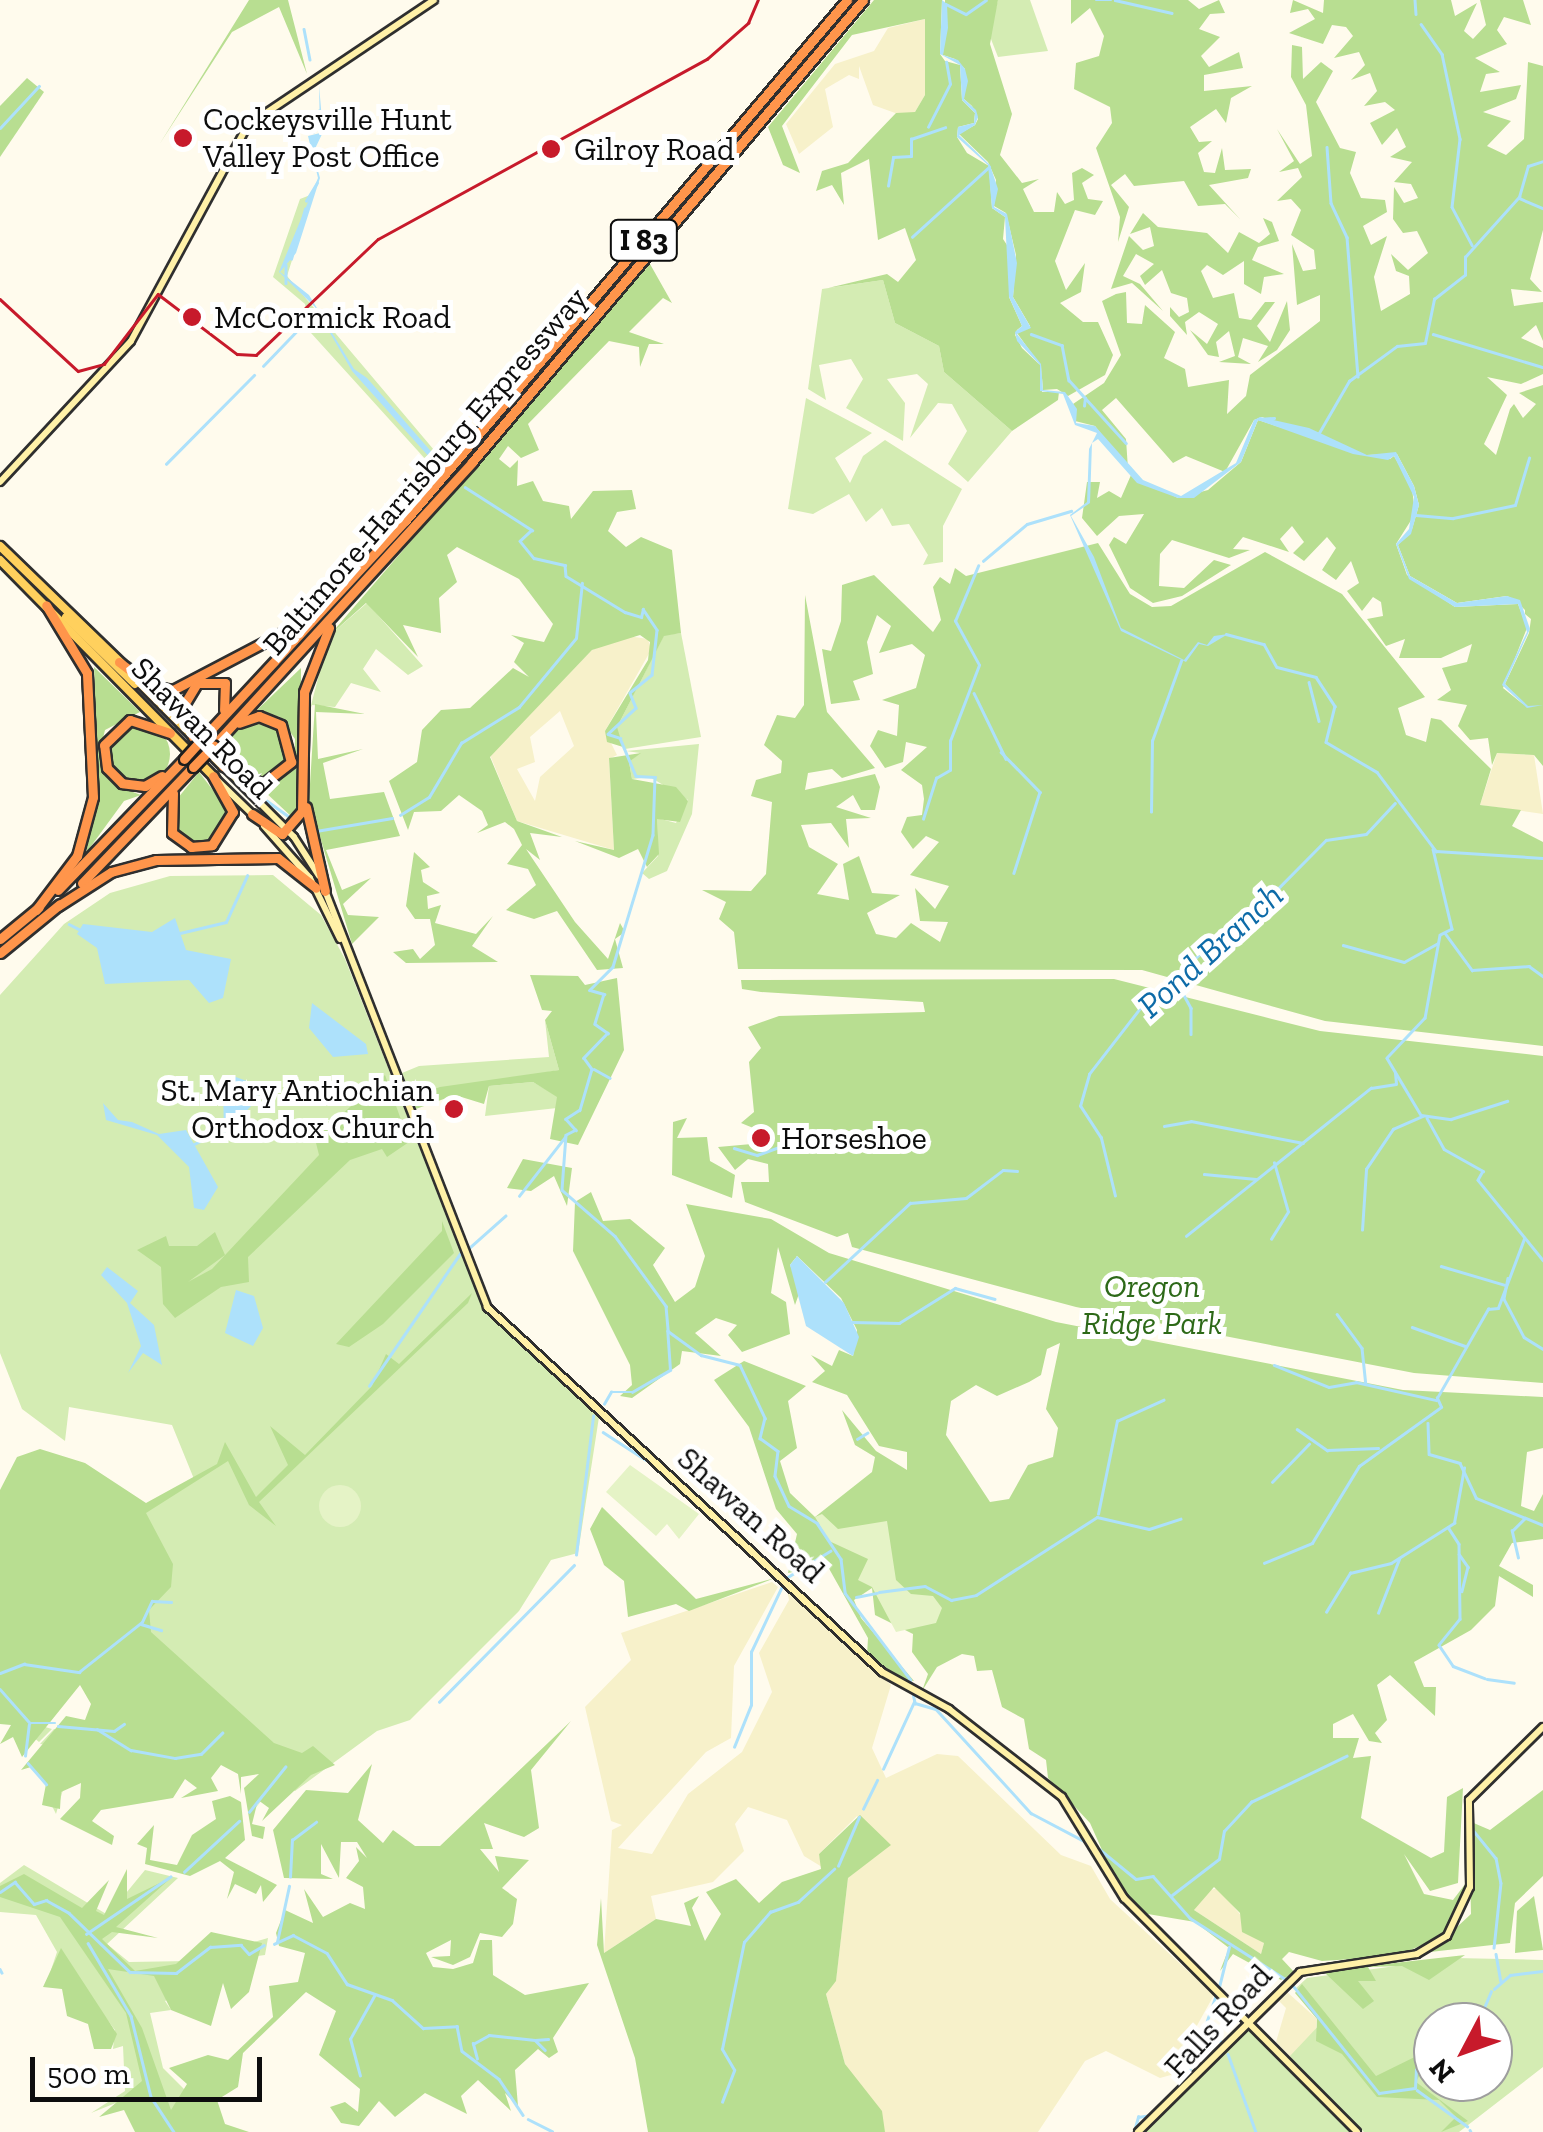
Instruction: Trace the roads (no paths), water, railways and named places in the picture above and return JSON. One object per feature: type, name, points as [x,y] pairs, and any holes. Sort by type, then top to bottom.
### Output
[{"type":"highway","name":"Baltimore-Harrisburg Expressway","points":[[0,939],[36,910],[117,830],[441,480],[847,0]]},
{"type":"highway","name":"Baltimore-Harrisburg Expressway","points":[[0,953],[58,906],[356,592],[863,0]]},
{"type":"highway","points":[[216,720],[230,695],[210,677],[182,704],[200,736],[216,720],[441,480]]},
{"type":"highway","points":[[321,890],[305,799],[306,680],[356,592]]},
{"type":"highway","points":[[120,662],[151,686],[179,689],[280,640],[328,600]]},
{"type":"highway","points":[[36,910],[77,856],[93,797],[88,673],[46,605]]},
{"type":"highway","points":[[217,741],[265,717],[284,728],[293,748],[286,771],[267,783],[224,766]]},
{"type":"highway","points":[[168,771],[130,786],[112,775],[104,754],[110,732],[130,720],[170,733]]},
{"type":"highway","points":[[117,830],[183,758]]},
{"type":"highway","points":[[191,769],[166,816],[174,837],[195,847],[220,841],[232,821],[214,776]]},
{"type":"highway","points":[[252,814],[289,831],[305,799]]},
{"type":"highway","points":[[58,906],[99,877],[156,860],[278,858],[321,890]]},
{"type":"main road","points":[[0,482],[137,332],[245,129],[434,0]]},
{"type":"main road","name":"Shawan Road","points":[[0,546],[180,723],[200,736],[289,831],[339,927],[345,949]]},
{"type":"main road","name":"Shawan Road","points":[[0,560],[252,814],[321,890],[486,1307],[913,1691],[1056,1791],[1098,1847],[1121,1894],[1357,2132]]},
{"type":"main road","points":[[35,594],[180,723]]},
{"type":"main road","name":"Falls Road","points":[[1138,2132],[1313,1966],[1408,1956],[1446,1936],[1470,1887],[1468,1800],[1543,1726]]},
{"type":"water","points":[[942,0],[947,4],[948,28],[943,55],[958,60],[965,69],[968,81],[964,99],[976,110],[978,117],[975,125],[959,135],[990,165],[998,189],[994,207],[1007,214],[1017,263],[1013,297],[1031,328],[1017,334],[1041,364],[1043,390],[1065,392],[1077,409],[1076,423],[1095,426],[1143,480],[1181,496],[1236,463],[1254,420],[1260,417],[1309,428],[1367,455],[1396,452],[1419,505],[1411,534],[1398,545],[1410,576],[1457,603],[1507,596],[1520,600],[1530,629],[1505,684],[1528,706],[1543,705],[1527,708],[1502,685],[1527,632],[1518,604],[1455,607],[1409,579],[1396,544],[1409,529],[1414,497],[1394,456],[1388,460],[1353,454],[1258,420],[1241,462],[1194,498],[1178,498],[1137,483],[1098,439],[1092,443],[1097,433],[1075,425],[1063,394],[1040,391],[1040,365],[1017,341],[1015,332],[1022,326],[1009,297],[1005,217],[992,208],[988,165],[957,137],[958,127],[974,123],[975,113],[962,100],[960,65],[940,54]]},
{"type":"water","points":[[319,85],[323,132],[313,153],[320,178],[296,253],[280,272],[309,295],[354,369],[367,378],[442,464],[439,468],[352,371],[315,307],[279,272],[318,178],[308,136],[320,133]]},
{"type":"water","points":[[1092,443],[1090,503],[1071,516],[1094,557],[1121,628],[1184,660],[1198,642],[1207,645],[1214,636],[1228,634],[1208,646],[1199,644],[1186,662],[1121,631],[1070,515],[1087,502]]},
{"type":"water","points":[[175,918],[186,950],[231,959],[223,998],[209,1003],[189,980],[105,984],[97,948],[77,934],[83,924],[152,932]]},
{"type":"water","points":[[312,1003],[366,1044],[368,1054],[333,1057],[309,1028]]},
{"type":"water","points":[[233,1076],[255,1084],[259,1098],[224,1134],[223,1086]]},
{"type":"water","points":[[103,1103],[118,1120],[159,1134],[186,1130],[218,1187],[204,1210],[194,1208],[189,1167],[157,1135],[106,1120]]},
{"type":"water","points":[[797,1256],[844,1303],[859,1337],[853,1356],[806,1326],[790,1265]]},
{"type":"water","points":[[107,1267],[138,1291],[130,1303],[154,1325],[162,1365],[143,1353],[128,1373],[141,1346],[127,1303],[101,1275]]},
{"type":"water","points":[[236,1290],[254,1296],[263,1328],[253,1346],[225,1333]]},
{"type":"waterway","points":[[946,4],[966,14],[986,0]]},
{"type":"waterway","points":[[1096,0],[1111,0]]},
{"type":"waterway","points":[[1115,0],[1172,13]]},
{"type":"waterway","points":[[1415,0],[1416,14]]},
{"type":"waterway","points":[[1421,24],[1442,54],[1460,139],[1452,207],[1472,245]]},
{"type":"waterway","points":[[304,29],[310,59]]},
{"type":"waterway","points":[[928,127],[950,84],[946,62]]},
{"type":"waterway","points":[[0,128],[39,86]]},
{"type":"waterway","points":[[313,132],[319,111]]},
{"type":"waterway","points":[[888,186],[893,157],[911,156],[911,139],[945,127]]},
{"type":"waterway","points":[[1327,147],[1331,203],[1347,237],[1358,377]]},
{"type":"waterway","points":[[1319,433],[1349,381],[1397,346],[1425,343],[1434,299],[1465,275],[1465,257],[1519,197],[1528,166],[1543,161]]},
{"type":"waterway","points":[[912,237],[989,167]]},
{"type":"waterway","points":[[306,201],[317,183]]},
{"type":"waterway","points":[[1519,198],[1543,208]]},
{"type":"waterway","points":[[291,259],[305,209]]},
{"type":"waterway","points":[[286,265],[286,283]]},
{"type":"waterway","points":[[263,366],[314,313]]},
{"type":"waterway","points":[[1031,334],[1062,345],[1069,380],[1126,443]]},
{"type":"waterway","points":[[1433,334],[1542,367]]},
{"type":"waterway","points":[[166,464],[254,375]]},
{"type":"waterway","points":[[1084,406],[1085,398]]},
{"type":"waterway","points":[[1259,419],[1274,418]]},
{"type":"waterway","points":[[1416,515],[1453,518],[1515,505],[1529,458]]},
{"type":"waterway","points":[[465,487],[532,530],[520,541],[534,558],[565,565],[566,576],[625,612],[641,617],[643,609],[657,630],[652,675],[630,693],[636,708],[608,734],[620,738],[636,776],[655,777],[653,835],[613,967],[590,990],[604,994],[595,1024],[608,1033],[584,1058],[592,1069],[580,1110],[566,1119],[576,1130],[566,1135],[562,1190],[615,1236],[666,1306],[668,1331],[701,1355],[740,1365],[765,1418],[760,1438],[778,1451],[775,1476],[789,1506],[817,1523],[841,1559],[845,1593],[910,1679],[915,1703],[936,1709],[1031,1813],[1086,1842]]},
{"type":"waterway","points":[[983,561],[1027,524],[1071,511]]},
{"type":"waterway","points":[[923,819],[936,778],[950,770],[950,741],[979,665],[955,621],[978,566]]},
{"type":"waterway","points":[[400,815],[429,797],[461,743],[519,707],[576,638],[582,583]]},
{"type":"waterway","points":[[1226,634],[1264,644],[1277,667],[1316,677],[1335,706],[1326,742],[1377,772],[1436,851],[1543,858]]},
{"type":"waterway","points":[[1151,812],[1152,741],[1181,661]]},
{"type":"waterway","points":[[1309,682],[1319,721]]},
{"type":"waterway","points":[[974,693],[1006,759]]},
{"type":"waterway","points":[[1001,752],[1040,792],[1014,873]]},
{"type":"waterway","points":[[262,797],[292,819]]},
{"type":"waterway","name":"Pond Branch","points":[[1216,951],[1326,840],[1366,834],[1395,803]]},
{"type":"waterway","points":[[316,831],[392,818]]},
{"type":"waterway","points":[[1433,849],[1452,929],[1440,935],[1425,1018],[1387,1058],[1421,1115],[1451,1119],[1507,1101]]},
{"type":"waterway","points":[[180,933],[226,922],[247,876]]},
{"type":"waterway","points":[[69,924],[81,930]]},
{"type":"waterway","name":"Pond Branch","points":[[1115,1196],[1101,1138],[1080,1106],[1089,1074],[1144,1003],[1202,952],[1236,945],[1246,926]]},
{"type":"waterway","points":[[1445,933],[1472,970],[1529,966],[1543,976]]},
{"type":"waterway","points":[[1343,945],[1404,962],[1437,944]]},
{"type":"waterway","points":[[1175,979],[1191,1008],[1191,1034]]},
{"type":"waterway","points":[[594,1069],[610,1078]]},
{"type":"waterway","points":[[1186,1236],[1371,1088],[1396,1084],[1395,1073]]},
{"type":"waterway","points":[[1362,1230],[1366,1169],[1393,1129],[1422,1116]]},
{"type":"waterway","points":[[1427,1118],[1444,1149],[1483,1171],[1478,1180],[1543,1260]]},
{"type":"waterway","points":[[1164,1126],[1191,1121],[1303,1143]]},
{"type":"waterway","points":[[190,1146],[221,1131]]},
{"type":"waterway","points":[[734,1148],[757,1155],[820,1132]]},
{"type":"waterway","points":[[519,1196],[565,1137]]},
{"type":"waterway","points":[[1271,1239],[1288,1212],[1274,1163]]},
{"type":"waterway","points":[[825,1282],[910,1203],[966,1198],[1003,1170],[1017,1171]]},
{"type":"waterway","points":[[1204,1174],[1256,1179]]},
{"type":"waterway","points":[[468,1249],[505,1216]]},
{"type":"waterway","points":[[1264,1563],[1312,1543],[1359,1466],[1441,1407],[1437,1398],[1488,1309],[1498,1308],[1524,1239]]},
{"type":"waterway","points":[[369,1386],[461,1252]]},
{"type":"waterway","points":[[1441,1266],[1505,1285]]},
{"type":"waterway","points":[[1508,1278],[1504,1299],[1524,1337],[1543,1349]]},
{"type":"waterway","points":[[852,1322],[899,1323],[955,1288],[995,1299]]},
{"type":"waterway","points":[[1337,1314],[1362,1348],[1366,1384]]},
{"type":"waterway","points":[[1412,1327],[1465,1346]]},
{"type":"waterway","points":[[604,1404],[611,1392],[632,1392],[670,1370],[667,1331]]},
{"type":"waterway","points":[[1274,1365],[1329,1387],[1356,1382],[1436,1400]]},
{"type":"waterway","points":[[1098,1514],[1117,1421],[1163,1400]]},
{"type":"waterway","points":[[576,1555],[593,1416]]},
{"type":"waterway","points":[[1428,1423],[1429,1454],[1460,1463],[1476,1498],[1543,1525]]},
{"type":"waterway","points":[[1297,1429],[1327,1450],[1378,1448]]},
{"type":"waterway","points":[[603,1432],[646,1460]]},
{"type":"waterway","points":[[857,1439],[867,1433]]},
{"type":"waterway","points":[[1272,1482],[1309,1444]]},
{"type":"waterway","points":[[1326,1612],[1350,1573],[1391,1563],[1454,1523],[1464,1468]]},
{"type":"waterway","points":[[879,1592],[925,1586],[951,1600],[976,1595],[1097,1517],[1149,1529],[1180,1519]]},
{"type":"waterway","points":[[1518,1558],[1512,1531],[1525,1518]]},
{"type":"waterway","points":[[1448,1527],[1459,1544],[1460,1619],[1439,1645],[1453,1666],[1485,1678]]},
{"type":"waterway","points":[[786,1578],[830,1551]]},
{"type":"waterway","points":[[1459,1554],[1468,1567],[1462,1591]]},
{"type":"waterway","points":[[1378,1613],[1399,1559]]},
{"type":"waterway","points":[[439,1702],[574,1565]]},
{"type":"waterway","points":[[734,1747],[751,1705],[751,1652],[783,1584]]},
{"type":"waterway","points":[[856,1597],[877,1593]]},
{"type":"waterway","points":[[0,1673],[24,1664],[79,1672],[142,1622],[152,1601],[171,1602]]},
{"type":"waterway","points":[[141,1624],[161,1630]]},
{"type":"waterway","points":[[1487,1679],[1514,1683]]},
{"type":"waterway","points":[[0,1689],[30,1723],[55,1723]]},
{"type":"waterway","points":[[883,1769],[914,1702]]},
{"type":"waterway","points":[[58,1726],[114,1731],[124,1724]]},
{"type":"waterway","points":[[25,1756],[29,1725]]},
{"type":"waterway","points":[[97,1729],[131,1750],[175,1758],[201,1754],[222,1733]]},
{"type":"waterway","points":[[1172,1895],[1219,1859],[1224,1831],[1251,1802],[1346,1756]]},
{"type":"waterway","points":[[28,1763],[46,1784]]},
{"type":"waterway","points":[[249,1812],[285,1767]]},
{"type":"waterway","points":[[863,1809],[877,1780]]},
{"type":"waterway","points":[[838,1866],[859,1817]]},
{"type":"waterway","points":[[184,1872],[239,1821]]},
{"type":"waterway","points":[[290,1877],[292,1840],[316,1822]]},
{"type":"waterway","points":[[1473,1830],[1496,1858],[1501,1883],[1494,1948]]},
{"type":"waterway","points":[[1097,1847],[1136,1879],[1153,1876],[1190,1918],[1287,1980]]},
{"type":"waterway","points":[[722,2102],[734,2070],[722,2049],[744,1942],[770,1912],[798,1902],[834,1869]]},
{"type":"waterway","points":[[86,1934],[170,1877]]},
{"type":"waterway","points":[[0,1892],[15,1882],[34,1904],[46,1900],[69,1913],[130,1972],[176,1973],[210,1947],[241,1945],[249,1954],[264,1945]]},
{"type":"waterway","points":[[277,1942],[289,1886]]},
{"type":"waterway","points":[[274,1944],[293,1935],[327,1953],[347,1984],[392,2000],[423,2028],[457,2026],[462,2051],[499,2079],[523,2115]]},
{"type":"waterway","points":[[88,1943],[131,2016],[151,2097],[174,2132]]},
{"type":"waterway","points":[[1219,1987],[1229,1947]]},
{"type":"waterway","points":[[1496,1954],[1501,1981]]},
{"type":"waterway","points":[[0,1969],[2,1973]]},
{"type":"waterway","points":[[1494,1989],[1510,1975],[1543,1971]]},
{"type":"waterway","points":[[1291,1983],[1379,2093],[1413,2088]]},
{"type":"waterway","points":[[1487,2002],[1491,1992]]},
{"type":"waterway","points":[[1185,2083],[1216,1995]]},
{"type":"waterway","points":[[360,2076],[350,2039],[374,1996]]},
{"type":"waterway","points":[[1211,2027],[1223,2045]]},
{"type":"waterway","points":[[477,2059],[473,2044],[489,2035],[535,2040],[545,2050]]},
{"type":"waterway","points":[[535,2040],[548,2039]]},
{"type":"waterway","points":[[1228,2054],[1256,2132]]},
{"type":"waterway","points":[[1434,2102],[1467,2126]]},
{"type":"waterway","points":[[1134,2131],[1138,2117],[1151,2115]]},
{"type":"waterway","points":[[528,2119],[552,2131]]},
{"type":"tram line","points":[[0,299],[78,371],[104,364],[158,294],[237,354],[256,355],[378,239],[707,59],[748,23],[758,0]]},
{"type":"place","name":"Cockeysville Hunt Valley Post Office","points":[[183,138]]},
{"type":"place","name":"Gilroy Road","points":[[551,149]]},
{"type":"place","name":"McCormick Road","points":[[192,317]]},
{"type":"place","name":"St. Mary Antiochian Orthodox Church","points":[[454,1109]]},
{"type":"place","name":"Horseshoe","points":[[761,1138]]},
{"type":"park label","name":"Oregon Ridge Park","points":[[1152,1306]]}]
